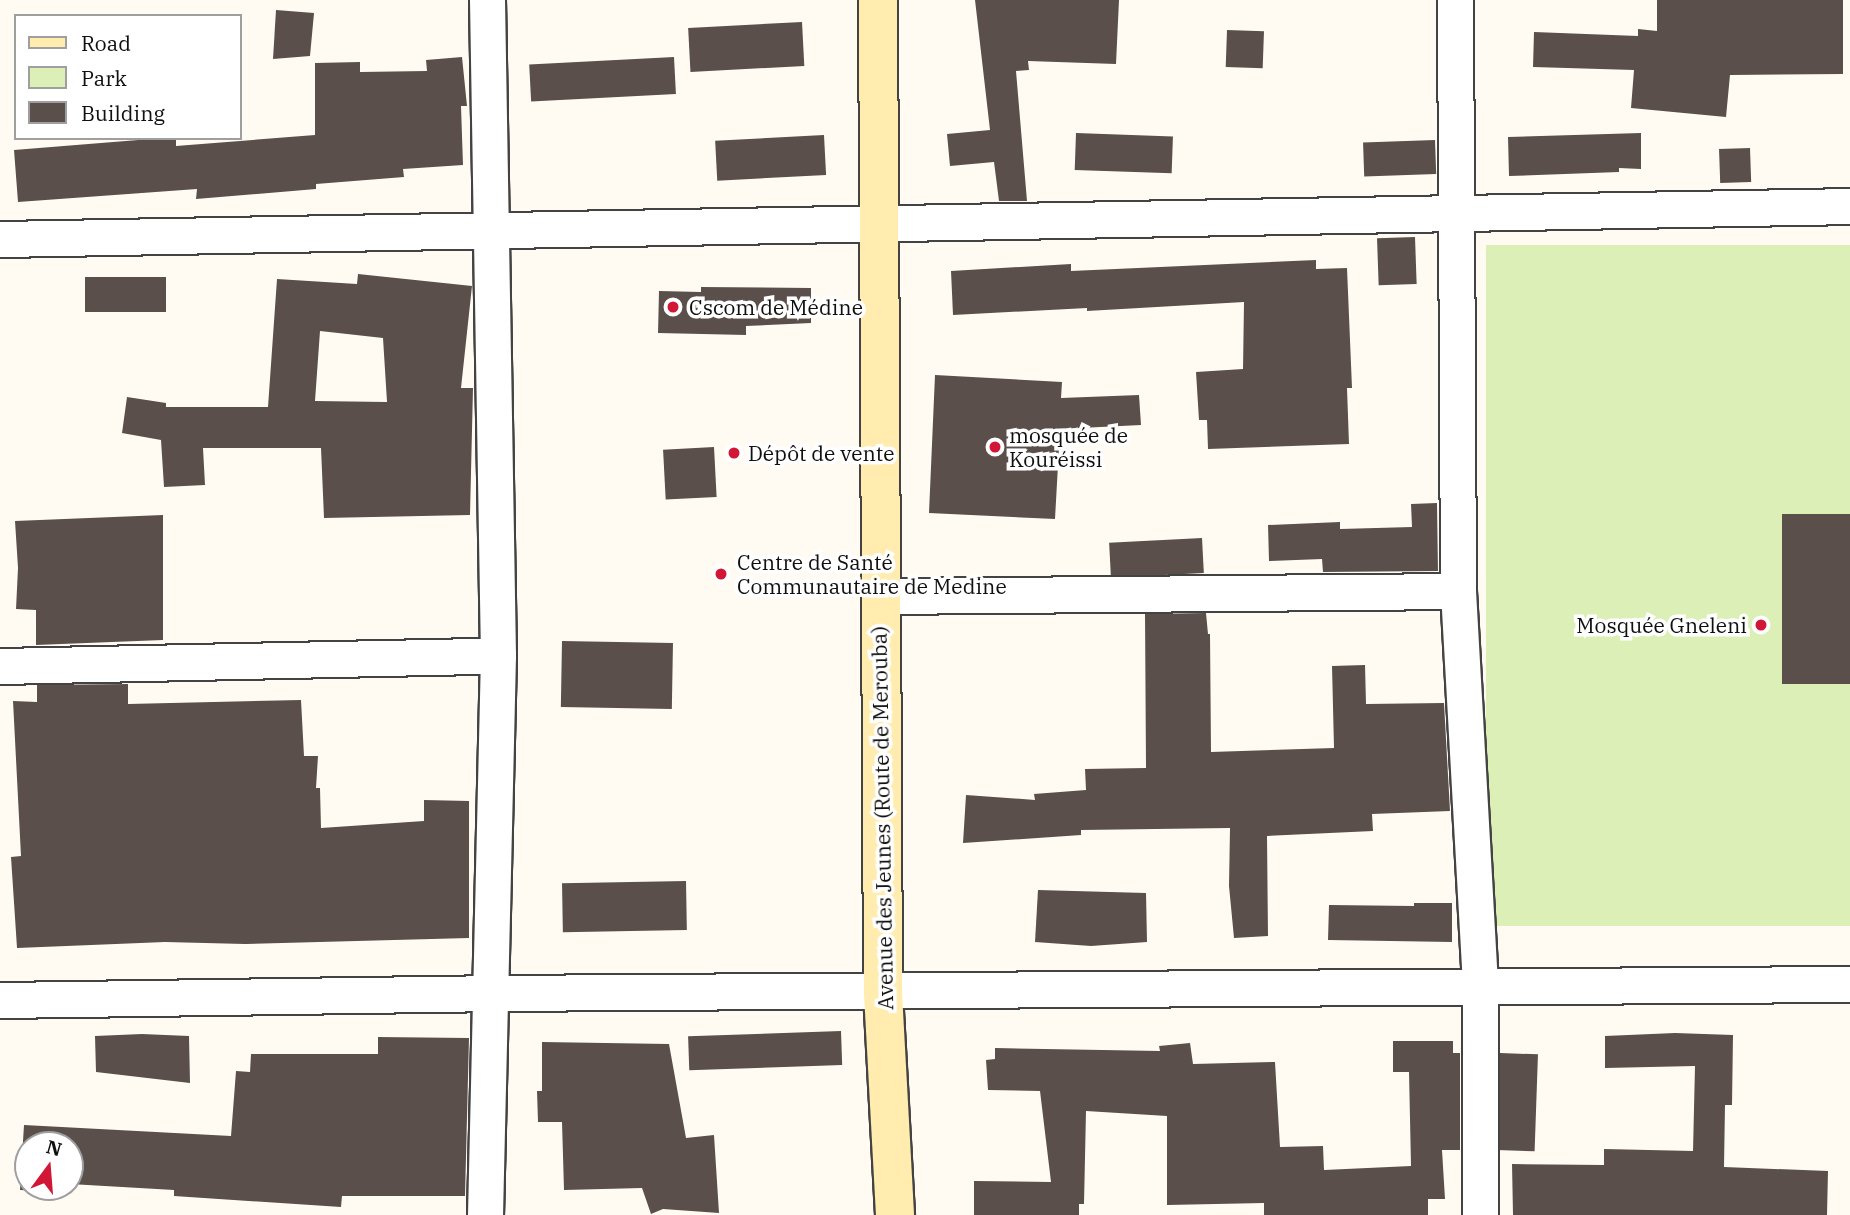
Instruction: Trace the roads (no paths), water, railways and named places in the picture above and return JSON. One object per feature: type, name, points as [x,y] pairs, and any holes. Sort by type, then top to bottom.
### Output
[{"type":"main road","name":"Avenue des Jeunes (Route de Merouba)","points":[[878,0],[877,224],[883,993],[895,1215]]},
{"type":"street","points":[[485,1215],[498,656],[487,0]]},
{"type":"street","points":[[1455,0],[1458,591],[1479,985],[1480,1215]]},
{"type":"street","points":[[0,240],[1850,206]]},
{"type":"street","points":[[879,596],[1458,591]]},
{"type":"street","points":[[0,666],[498,656]]},
{"type":"street","points":[[0,1000],[491,993],[883,993],[1479,985],[1850,984]]},
{"type":"place","name":"Cscom de Médine","points":[[673,307]]},
{"type":"place","name":"mosquée de Kouréissi","points":[[995,447]]},
{"type":"place","name":"Dépôt de vente","points":[[734,453]]},
{"type":"place","name":"Centre de Santé Communautaire de Medine","points":[[721,574]]},
{"type":"place","name":"Mosquée Gneleni","points":[[1761,625]]}]
